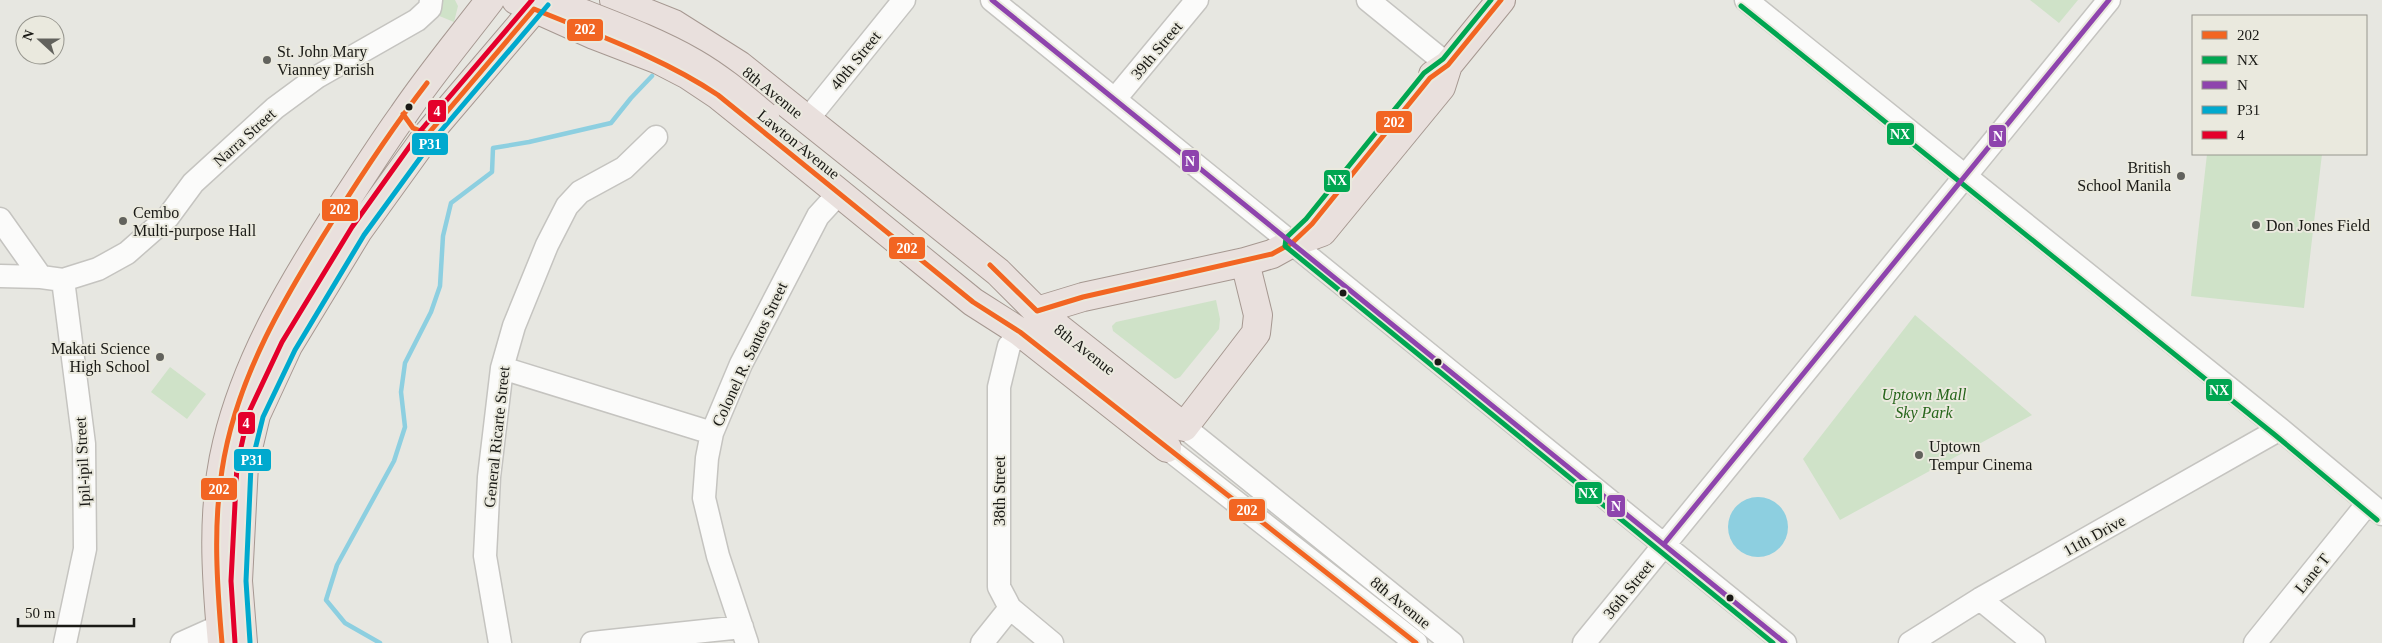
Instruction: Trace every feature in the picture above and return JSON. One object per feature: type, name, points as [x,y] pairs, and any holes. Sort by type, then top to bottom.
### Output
[{"type":"main road","points":[[466,0],[468,30]]},
{"type":"main road","points":[[221,634],[216,572],[217,513],[226,445],[238,403],[266,335],[284,299],[323,235],[398,121],[490,0]]},
{"type":"main road","name":"Lawton Avenue","points":[[578,0],[668,37],[700,53],[732,75],[769,112],[988,298],[1020,332]]},
{"type":"main road","points":[[594,35],[590,25],[590,15],[594,6],[604,0]]},
{"type":"main road","name":"8th Avenue","points":[[614,0],[674,24],[706,42],[739,65],[998,272],[1037,311],[1176,437]]},
{"type":"main road","points":[[1037,311],[1083,297],[1245,262],[1272,254],[1292,243],[1312,224],[1430,78],[1448,65],[1501,0]]},
{"type":"main road","points":[[243,643],[238,591],[244,465],[256,415],[296,333],[358,231],[424,139],[535,2]]},
{"type":"main road","name":"Lawton Avenue","points":[[535,2],[664,48],[694,63],[769,112],[988,284],[1037,311]]},
{"type":"main road","name":"8th Avenue","points":[[535,2],[594,35],[659,60],[688,75],[718,95],[973,302],[1176,437]]},
{"type":"main road","points":[[398,121],[413,128],[424,139]]},
{"type":"main road","points":[[1176,437],[1256,333],[1258,316],[1245,262]]},
{"type":"street","name":"Narra Street","points":[[0,276],[52,278],[98,269],[127,252],[168,217],[193,183],[275,108],[317,76],[418,20],[430,8],[431,0]]},
{"type":"street","name":"40th Street","points":[[807,120],[904,0]]},
{"type":"street","points":[[992,0],[1785,643]]},
{"type":"street","name":"39th Street","points":[[1114,99],[1197,0]]},
{"type":"street","points":[[1368,0],[1448,65]]},
{"type":"street","points":[[1746,0],[2280,429],[2375,508]]},
{"type":"street","name":"36th Street","points":[[1584,643],[2109,0]]},
{"type":"street","name":"General Ricarte Street","points":[[500,643],[486,556],[489,477],[502,368],[523,302],[547,245],[567,206],[580,192],[624,168],[656,137]]},
{"type":"street","name":"Colonel R. Santos Street","points":[[745,635],[718,556],[704,498],[707,458],[712,433],[740,364],[792,264],[818,216],[839,193]]},
{"type":"street","points":[[0,218],[52,278]]},
{"type":"street","name":"Ipil-ipil Street","points":[[52,278],[84,444],[85,549],[65,643]]},
{"type":"street","name":"38th Street","points":[[1010,608],[999,586],[999,386],[1008,346],[1020,332]]},
{"type":"street","points":[[502,368],[712,433]]},
{"type":"street","name":"11th Drive","points":[[1910,643],[1980,599],[2280,429]]},
{"type":"street","name":"8th Avenue","points":[[1176,437],[1416,643]]},
{"type":"street","name":"8th Avenue","points":[[1176,437],[1452,643]]},
{"type":"street","name":"Lane T","points":[[2255,643],[2375,508]]},
{"type":"street","points":[[1980,599],[2034,643]]},
{"type":"street","points":[[982,643],[1010,608],[1052,643]]},
{"type":"street","points":[[182,643],[221,634]]},
{"type":"street","points":[[592,643],[745,635]]},
{"type":"green space","points":[[434,0],[455,0],[458,6],[454,22],[432,13]]},
{"type":"green space","points":[[2030,0],[2078,0],[2059,23]]},
{"type":"green space","name":"Don Jones Field","points":[[2207,155],[2322,155],[2304,308],[2191,296]]},
{"type":"green space","points":[[1216,300],[1220,319],[1219,329],[1180,377],[1175,379],[1113,331],[1112,326],[1116,322]]},
{"type":"green space","name":"Uptown Mall Sky Park","points":[[1915,315],[2032,415],[1840,520],[1803,459]]},
{"type":"green space","points":[[170,367],[206,394],[187,419],[151,392]]},
{"type":"water","points":[[1758,497],[1774,502],[1779,506],[1783,511],[1788,527],[1783,543],[1779,548],[1774,552],[1758,557],[1742,552],[1737,548],[1733,543],[1728,527],[1733,511],[1737,506],[1742,502]]},
{"type":"waterway","points":[[380,643],[345,623],[326,600],[337,565],[394,461],[405,427],[401,392],[405,363],[431,312],[440,286],[443,236],[451,203],[492,172],[493,148],[529,142],[611,123],[652,76]]},
{"type":"transit line","name":"4","points":[[235,643],[231,581],[237,465],[249,412],[282,342],[352,227],[422,129],[532,0]]},
{"type":"transit line","name":"N","points":[[992,0],[1785,643]]},
{"type":"transit line","name":"NX","points":[[1491,0],[1443,59],[1424,73],[1306,219],[1286,238],[1285,246],[1773,643]]},
{"type":"transit line","name":"202","points":[[990,265],[1037,311],[1083,297],[1272,254],[1292,243],[1312,224],[1430,78],[1448,65],[1501,0]]},
{"type":"transit line","name":"N","points":[[1664,544],[2109,0]]},
{"type":"transit line","name":"P31","points":[[250,642],[246,581],[251,466],[263,417],[295,350],[364,235],[434,139],[548,5]]},
{"type":"transit line","name":"NX","points":[[1741,6],[2275,435],[2377,520]]},
{"type":"transit line","name":"202","points":[[403,114],[413,128],[428,134],[534,9],[674,69],[718,95],[973,302],[1020,332],[1416,643]]},
{"type":"transit line","name":"202","points":[[222,643],[217,578],[219,491],[229,436],[239,402],[265,338],[299,276],[368,166],[427,83]]},
{"type":"place","name":"St. John Mary Vianney Parish","points":[[267,60]]},
{"type":"place","name":"British School Manila","points":[[2181,176]]},
{"type":"place","name":"Cembo Multi-purpose Hall","points":[[123,221]]},
{"type":"place","name":"Don Jones Field","points":[[2256,225]]},
{"type":"place","name":"Makati Science High School","points":[[160,357]]},
{"type":"place","name":"Uptown Tempur Cinema","points":[[1919,455]]}]
